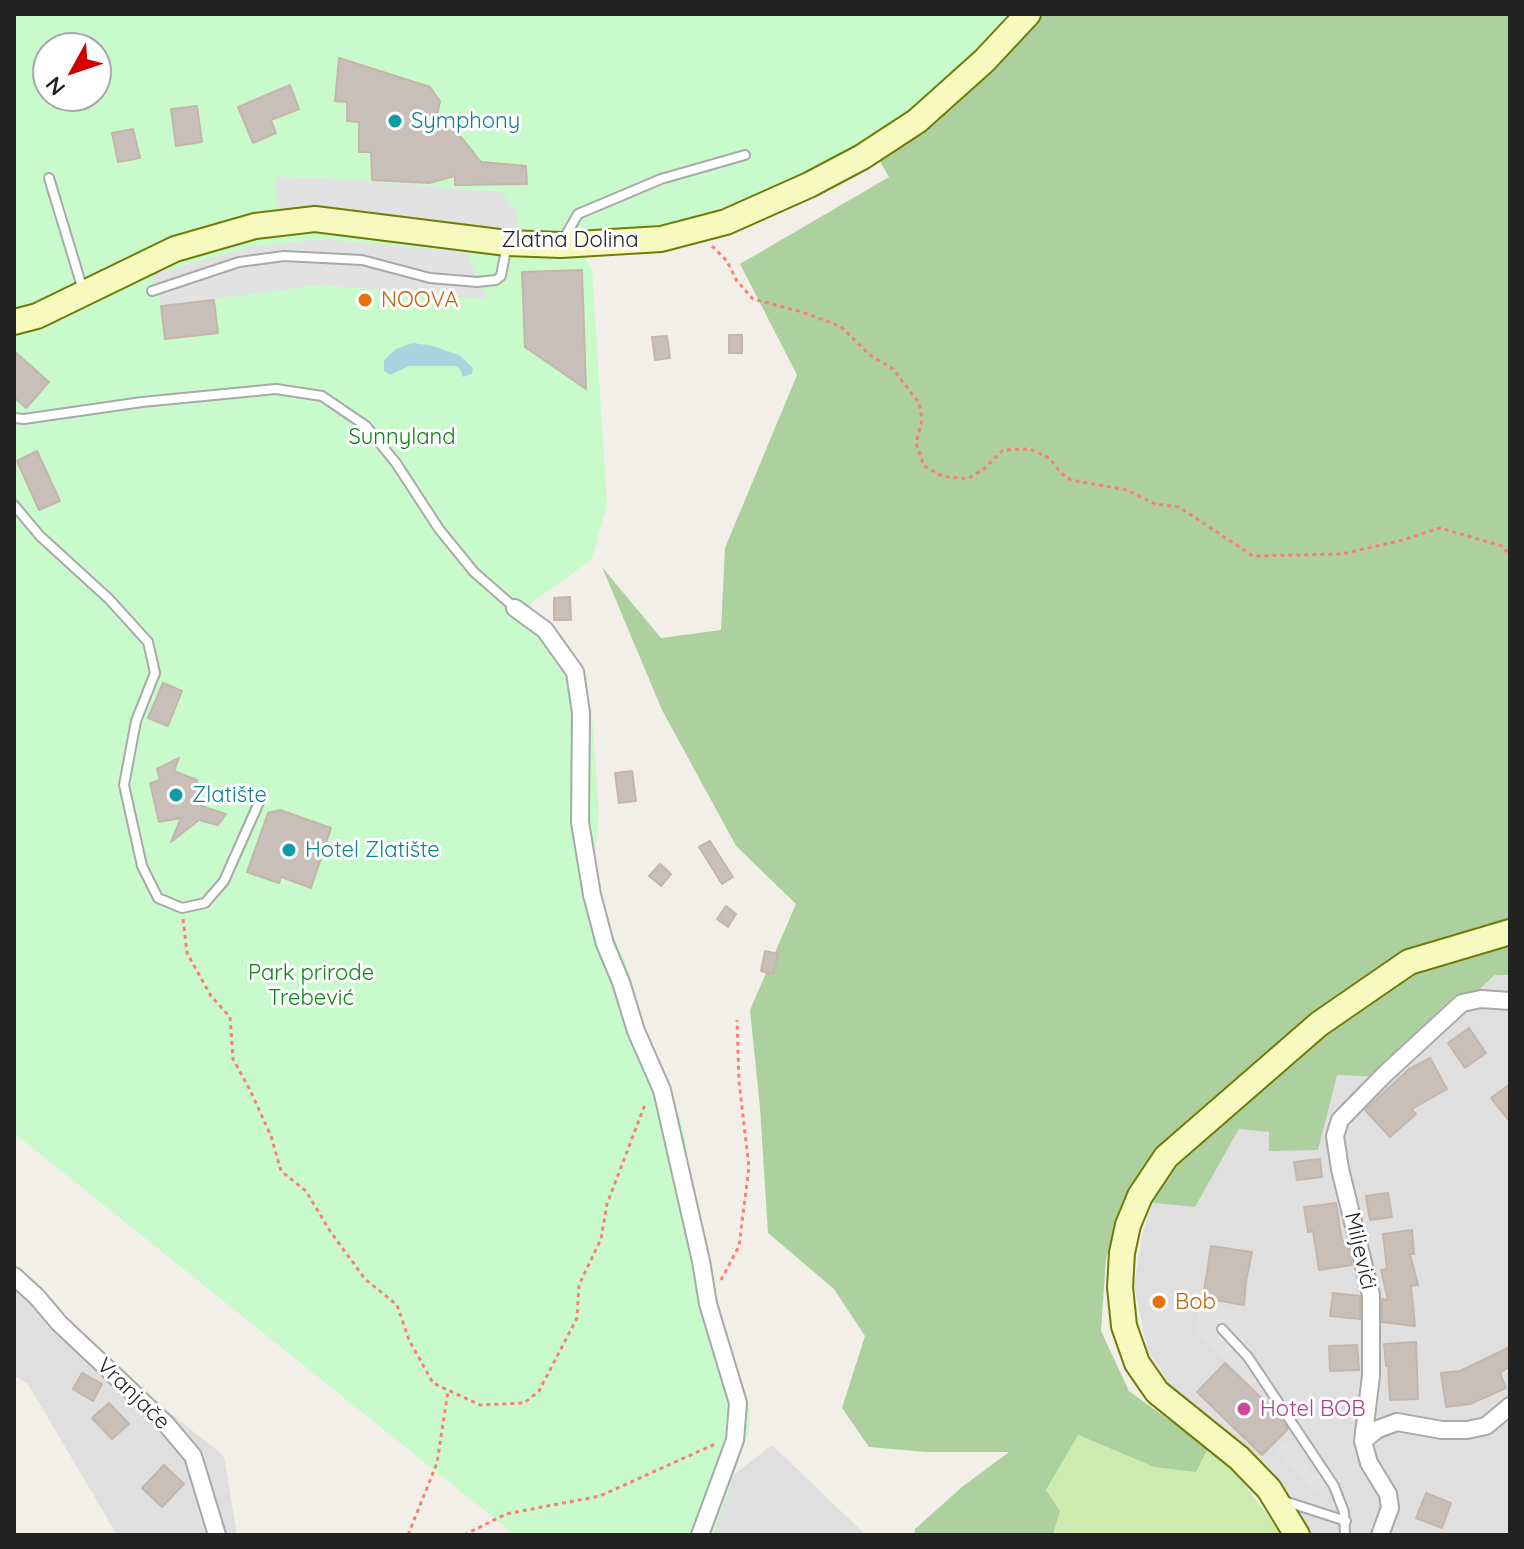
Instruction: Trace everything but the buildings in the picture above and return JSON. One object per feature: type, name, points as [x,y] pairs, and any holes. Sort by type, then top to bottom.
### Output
[{"type":"main road","name":"Zlatna Dolina","points":[[14,322],[37,316],[175,249],[255,226],[315,219],[507,243],[561,245],[661,239],[726,222],[809,185],[862,157],[917,121],[984,61],[1028,14]]},
{"type":"main road","points":[[1297,1535],[1275,1498],[1239,1458],[1157,1392],[1137,1363],[1124,1326],[1120,1287],[1122,1253],[1134,1210],[1166,1157],[1319,1024],[1409,962],[1510,932]]},
{"type":"street","points":[[515,608],[545,630],[575,672],[581,713],[580,822],[592,895],[605,944],[636,1031],[662,1090],[708,1304],[738,1403],[735,1440],[700,1535]]},
{"type":"street","name":"Miljevići","points":[[1363,1441],[1371,1376],[1371,1295],[1340,1169],[1335,1136],[1340,1120],[1462,1003],[1481,999],[1510,1001]]},
{"type":"street","name":"Vranjače","points":[[14,1276],[166,1424],[193,1456],[217,1535]]},
{"type":"street","points":[[1380,1535],[1390,1508],[1388,1494],[1369,1463],[1363,1441],[1378,1429],[1397,1422],[1442,1430],[1486,1426],[1510,1406]]},
{"type":"lane","points":[[561,245],[578,214],[661,179],[745,155]]},
{"type":"lane","points":[[49,178],[85,294]]},
{"type":"lane","points":[[152,291],[239,262],[284,256],[362,260],[430,278],[477,282],[496,280],[501,276],[507,243]]},
{"type":"lane","points":[[14,418],[276,389],[322,396],[366,426],[396,463],[439,529],[474,572],[515,608]]},
{"type":"lane","points":[[14,505],[40,536],[109,599],[148,642],[155,673],[136,721],[124,785],[142,866],[158,898],[182,908],[205,903],[224,881],[260,800]]},
{"type":"lane","points":[[1222,1329],[1248,1357],[1340,1496],[1346,1521],[1345,1535]]},
{"type":"lane","points":[[1275,1498],[1346,1521]]},
{"type":"path","points":[[688,232],[708,242],[727,261],[737,281],[753,299],[840,326],[870,355],[893,369],[919,403],[922,420],[916,443],[924,466],[942,476],[967,479],[984,469],[1003,450],[1030,449],[1049,458],[1071,480],[1127,490],[1155,504],[1179,507],[1253,556],[1342,554],[1440,528],[1502,546],[1510,555]]},
{"type":"path","points":[[182,908],[187,953],[211,996],[230,1017],[233,1059],[271,1136],[281,1171],[306,1191],[365,1279],[397,1305],[409,1340],[433,1383],[480,1405],[524,1403],[539,1391],[577,1318],[579,1285],[601,1239],[607,1204],[644,1107],[662,1090]]},
{"type":"path","points":[[708,1304],[739,1246],[749,1167],[739,1082],[737,1020]]},
{"type":"path","points":[[408,1535],[437,1463],[448,1391]]},
{"type":"path","points":[[464,1535],[506,1514],[600,1496],[666,1464],[711,1447],[736,1426]]},
{"type":"shaded area","points":[[276,177],[345,179],[501,192],[517,211],[517,230],[277,208]]},
{"type":"shaded area","points":[[322,239],[469,252],[486,299],[319,285],[161,306],[152,274],[250,247]]},
{"type":"shaded area","points":[[1496,975],[1510,975],[1510,1535],[1307,1535],[1292,1499],[1242,1445],[1176,1395],[1147,1349],[1134,1285],[1142,1236],[1152,1203],[1195,1207],[1239,1129],[1270,1132],[1269,1150],[1337,1075],[1445,1020]]},
{"type":"shaded area","points":[[14,1287],[224,1456],[237,1535],[117,1535],[28,1384],[14,1376]]},
{"type":"shaded area","points":[[1200,1305],[1250,1313],[1242,1360],[1258,1376],[1249,1385],[1196,1331]]},
{"type":"shaded area","points":[[1286,1441],[1326,1486],[1316,1494],[1276,1450]]},
{"type":"shaded area","points":[[772,1445],[866,1535],[656,1535]]},
{"type":"green space","name":"Park prirode Trebević","points":[[14,14],[1043,14],[990,71],[842,169],[657,236],[478,246],[518,258],[584,257],[592,268],[607,505],[592,559],[530,604],[534,619],[577,672],[587,690],[593,726],[599,814],[594,867],[602,911],[626,963],[633,1008],[662,1069],[684,1130],[709,1285],[729,1356],[750,1409],[750,1427],[713,1535],[515,1535],[14,1133]]},
{"type":"green space","points":[[462,14],[1510,14],[1510,975],[1495,975],[1384,1077],[1337,1075],[1318,1150],[1269,1151],[1269,1132],[1239,1129],[1195,1207],[1123,1200],[1106,1259],[1101,1331],[1129,1391],[1208,1448],[1196,1472],[1154,1467],[1078,1435],[1046,1490],[1060,1511],[1053,1535],[914,1535],[915,1529],[962,1487],[1009,1452],[926,1452],[869,1447],[842,1408],[865,1336],[834,1289],[768,1233],[750,1010],[796,904],[736,846],[662,710],[602,567],[661,638],[721,630],[725,548],[797,375],[740,264],[889,177],[812,42]]},
{"type":"green space","points":[[1077,1435],[1154,1467],[1208,1448],[1239,1477],[1282,1535],[1053,1535],[1060,1511],[1046,1490]]},
{"type":"water","points":[[413,343],[459,355],[473,368],[472,374],[463,377],[455,366],[409,366],[390,375],[384,371],[384,360],[396,349]]},
{"type":"place","name":"Symphony","points":[[395,121]]},
{"type":"place","name":"NOOVA","points":[[365,300]]},
{"type":"place","name":"Zlatište","points":[[176,795]]},
{"type":"place","name":"Hotel Zlatište","points":[[289,850]]},
{"type":"place","name":"Bob","points":[[1159,1302]]},
{"type":"place","name":"Hotel BOB","points":[[1244,1409]]},
{"type":"park label","name":"Sunnyland","points":[[402,437]]}]
